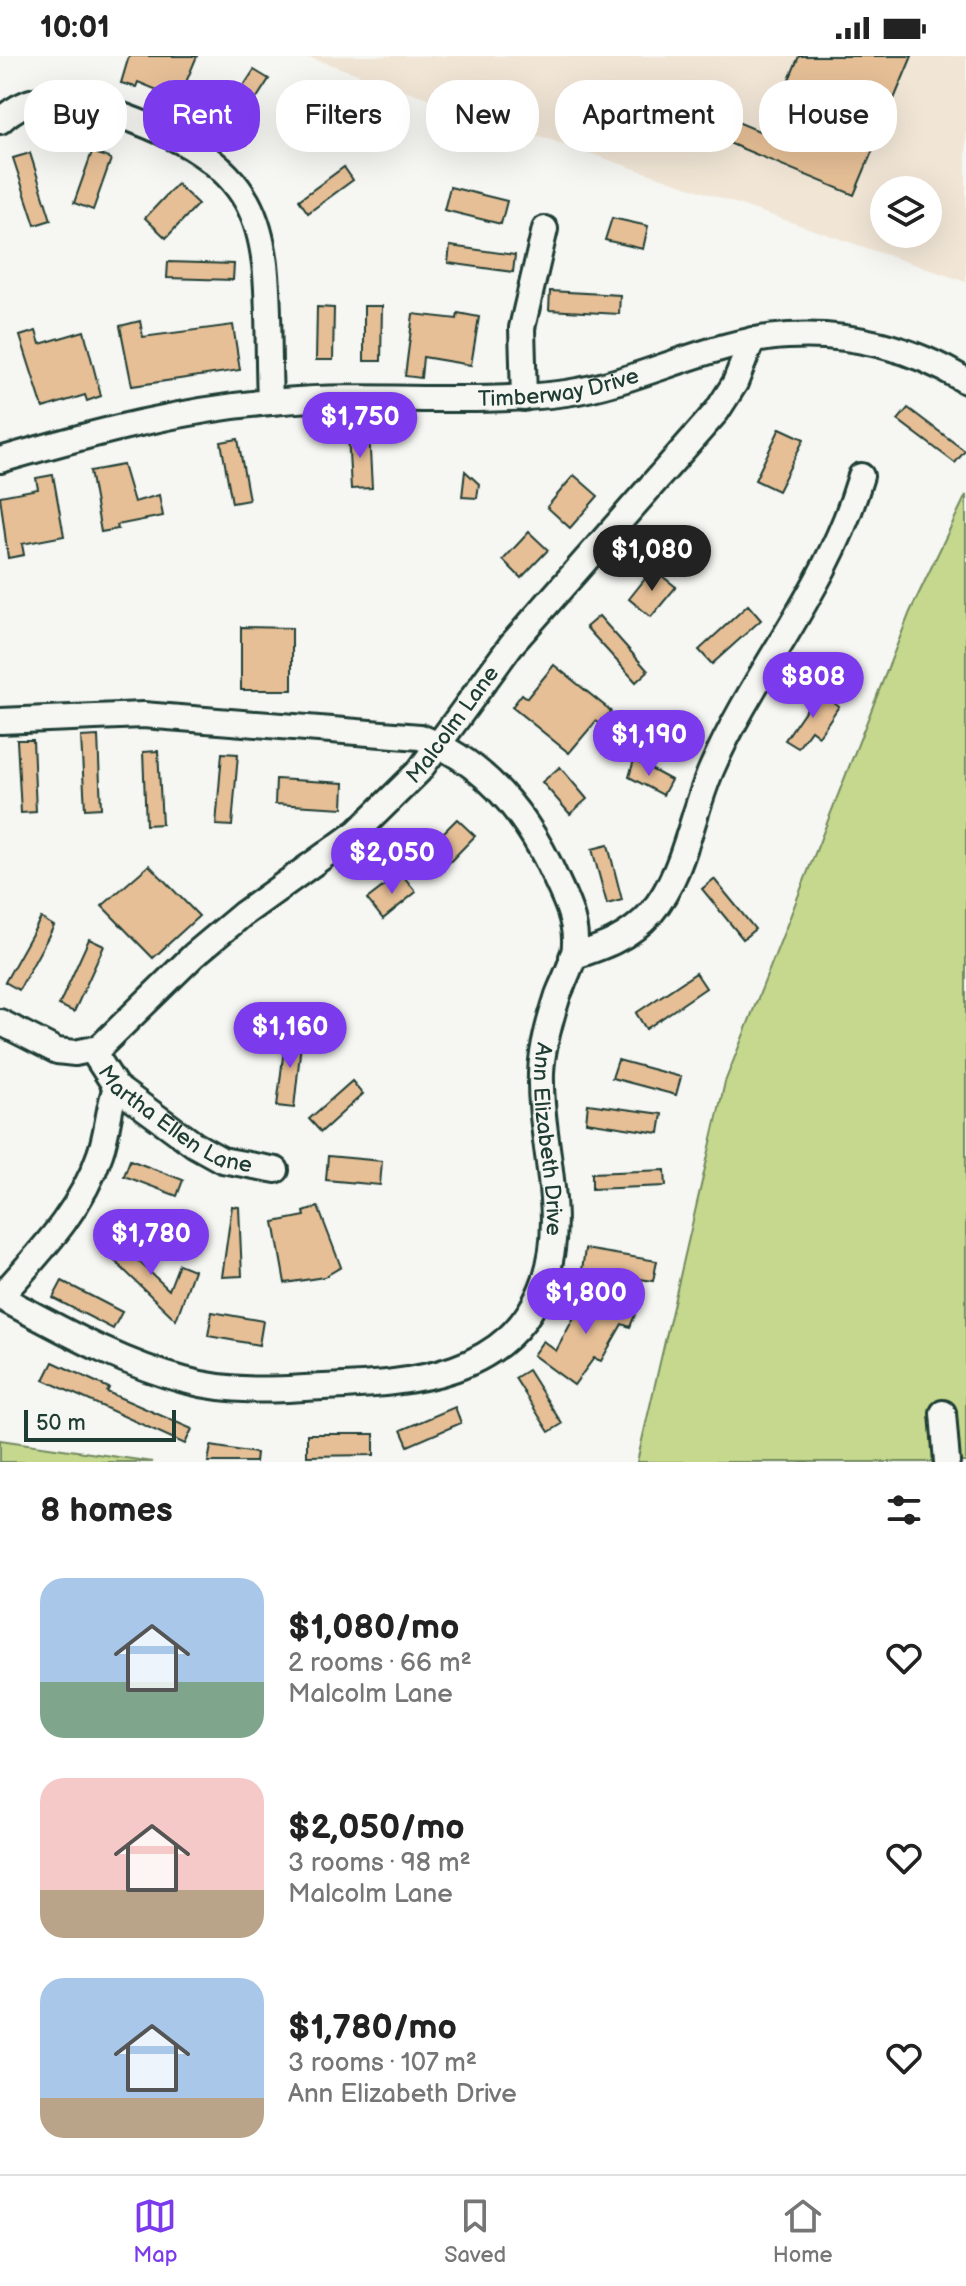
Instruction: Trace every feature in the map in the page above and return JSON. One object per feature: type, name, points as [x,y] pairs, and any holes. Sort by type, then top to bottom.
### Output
[{"type":"street","points":[[0,121],[28,102],[50,97],[72,99],[141,122],[182,141],[213,159],[234,179],[250,204],[264,246],[270,402]]},
{"type":"street","points":[[524,398],[523,318],[545,229]]},
{"type":"street","name":"Timberway Drive","points":[[0,460],[125,424],[270,402],[524,398],[620,382],[752,340],[788,336],[870,342],[929,360],[966,381]]},
{"type":"street","name":"Malcolm Lane","points":[[92,1050],[105,1043],[194,955],[243,914],[357,832],[419,771],[511,645],[717,411],[735,383],[752,340]]},
{"type":"street","points":[[572,957],[605,947],[630,933],[667,890],[712,768],[736,719],[836,549],[861,476]]},
{"type":"street","name":"Ann Elizabeth Drive","points":[[0,721],[155,716],[420,737],[457,755],[494,785],[534,835],[572,922],[575,944],[547,1033],[541,1072],[555,1229],[551,1260],[532,1308],[514,1331],[481,1357],[434,1377],[400,1383],[230,1389],[153,1371],[0,1297]]},
{"type":"street","name":"Martha Ellen Lane","points":[[0,1022],[57,1051],[92,1050],[116,1087],[148,1113],[222,1160],[247,1168],[276,1170]]},
{"type":"street","points":[[0,1297],[57,1232],[87,1188],[101,1154],[116,1087]]},
{"type":"street","points":[[943,1413],[947,1462]]},
{"type":"shaded area","points":[[305,56],[966,56],[966,282],[586,152],[743,152],[743,80],[555,80],[555,141],[539,136],[539,80],[426,80],[426,97],[410,92],[410,80],[375,80]]},
{"type":"green space","points":[[966,495],[966,1462],[637,1462],[725,1082],[910,612]]},
{"type":"green space","points":[[0,1440],[153,1462],[0,1462]]},
{"type":"building","points":[[129,56],[197,56],[187,80],[143,80],[143,84],[138,82],[136,87],[122,80]]},
{"type":"building","points":[[799,56],[912,56],[897,92],[897,80],[789,80]]},
{"type":"building","points":[[254,70],[269,79],[260,93],[260,80],[247,80]]},
{"type":"building","points":[[743,124],[759,131],[759,152],[872,152],[854,195],[743,149]]},
{"type":"building","points":[[92,152],[111,159],[93,210],[74,203]]},
{"type":"building","points":[[30,153],[51,220],[35,225],[13,158]]},
{"type":"building","points":[[344,167],[353,180],[308,213],[299,200]]},
{"type":"building","points":[[177,184],[198,204],[166,238],[145,218]]},
{"type":"building","points":[[450,187],[507,201],[501,224],[444,210]]},
{"type":"building","points":[[612,218],[648,226],[643,249],[605,240]]},
{"type":"building","points":[[450,246],[515,255],[513,272],[448,263]]},
{"type":"building","points":[[168,262],[234,264],[233,280],[167,278]]},
{"type":"building","points":[[550,291],[620,295],[619,314],[549,310]]},
{"type":"building","points":[[364,306],[382,306],[381,361],[364,361]]},
{"type":"building","points":[[317,307],[334,308],[333,360],[316,360]]},
{"type":"building","points":[[458,313],[479,317],[471,365],[423,357],[421,378],[405,376],[413,314],[457,319]]},
{"type":"building","points":[[140,321],[143,337],[233,325],[240,370],[132,386],[120,326]]},
{"type":"building","points":[[36,331],[40,344],[84,331],[101,396],[87,401],[85,395],[43,408],[20,336]]},
{"type":"building","points":[[908,408],[965,451],[955,463],[898,420]]},
{"type":"building","points":[[780,428],[804,439],[778,491],[755,480]]},
{"type":"building","points":[[369,432],[372,488],[351,489],[348,433]]},
{"type":"building","points":[[238,439],[249,500],[232,503],[221,442]]},
{"type":"building","points":[[123,465],[134,502],[159,495],[163,516],[117,525],[118,529],[101,532],[90,471]]},
{"type":"building","points":[[465,471],[479,484],[477,498],[462,497]]},
{"type":"building","points":[[53,475],[64,536],[22,544],[24,555],[8,558],[0,496],[38,489],[36,478]]},
{"type":"building","points":[[574,475],[598,496],[570,528],[547,507]]},
{"type":"building","points":[[529,532],[548,550],[521,578],[503,560]]},
{"type":"building","points":[[653,569],[676,587],[651,617],[629,599]]},
{"type":"building","points":[[748,605],[761,620],[712,664],[699,650]]},
{"type":"building","points":[[599,616],[648,671],[636,682],[586,627]]},
{"type":"building","points":[[241,627],[292,628],[292,690],[241,690]]},
{"type":"building","points":[[554,665],[611,711],[600,724],[596,721],[569,753],[512,707],[522,694],[527,698]]},
{"type":"building","points":[[818,692],[839,706],[819,736],[811,730],[798,748],[785,740]]},
{"type":"building","points":[[98,736],[101,808],[85,809],[81,737]]},
{"type":"building","points":[[17,740],[33,740],[36,812],[21,813]]},
{"type":"building","points":[[158,751],[162,824],[146,825],[143,752]]},
{"type":"building","points":[[222,753],[238,754],[232,826],[216,825]]},
{"type":"building","points":[[634,760],[671,780],[663,795],[629,777]]},
{"type":"building","points":[[560,767],[587,799],[570,814],[542,782]]},
{"type":"building","points":[[276,779],[344,783],[343,808],[275,804]]},
{"type":"building","points":[[457,819],[475,836],[439,873],[421,855]]},
{"type":"building","points":[[608,845],[622,900],[607,904],[592,849]]},
{"type":"building","points":[[149,865],[199,916],[153,958],[102,906]]},
{"type":"building","points":[[401,873],[416,892],[383,919],[367,899]]},
{"type":"building","points":[[714,879],[755,929],[743,939],[702,889]]},
{"type":"building","points":[[41,918],[54,926],[19,990],[5,982]]},
{"type":"building","points":[[89,939],[104,946],[74,1012],[59,1005]]},
{"type":"building","points":[[696,973],[706,988],[646,1029],[636,1013]]},
{"type":"building","points":[[286,1032],[302,1034],[294,1108],[277,1106]]},
{"type":"building","points":[[618,1060],[681,1077],[676,1095],[612,1078]]},
{"type":"building","points":[[352,1081],[363,1094],[321,1132],[309,1119]]},
{"type":"building","points":[[588,1104],[662,1114],[659,1133],[586,1122]]},
{"type":"building","points":[[328,1156],[382,1161],[380,1185],[326,1180]]},
{"type":"building","points":[[130,1160],[183,1180],[177,1196],[124,1176]]},
{"type":"building","points":[[665,1170],[666,1186],[592,1189],[592,1173]]},
{"type":"building","points":[[232,1206],[239,1207],[242,1276],[222,1277]]},
{"type":"building","points":[[318,1207],[341,1267],[324,1277],[285,1283],[274,1222],[305,1216],[304,1212]]},
{"type":"building","points":[[110,1234],[169,1290],[179,1264],[194,1270],[176,1320],[99,1246]]},
{"type":"building","points":[[585,1249],[657,1261],[653,1281],[582,1270]]},
{"type":"building","points":[[62,1281],[122,1312],[113,1329],[53,1298]]},
{"type":"building","points":[[579,1289],[637,1310],[630,1327],[622,1324],[601,1361],[594,1358],[574,1385],[533,1355],[543,1341],[556,1351],[579,1308],[573,1306]]},
{"type":"building","points":[[212,1312],[263,1321],[259,1345],[208,1336]]},
{"type":"building","points":[[53,1362],[109,1388],[107,1392],[192,1429],[185,1444],[44,1380]]},
{"type":"building","points":[[528,1370],[562,1424],[549,1432],[515,1378]]},
{"type":"building","points":[[455,1407],[461,1423],[408,1446],[401,1430]]},
{"type":"building","points":[[307,1434],[374,1434],[374,1455],[307,1456]]},
{"type":"building","points":[[211,1446],[256,1453],[255,1462],[208,1462]]}]
